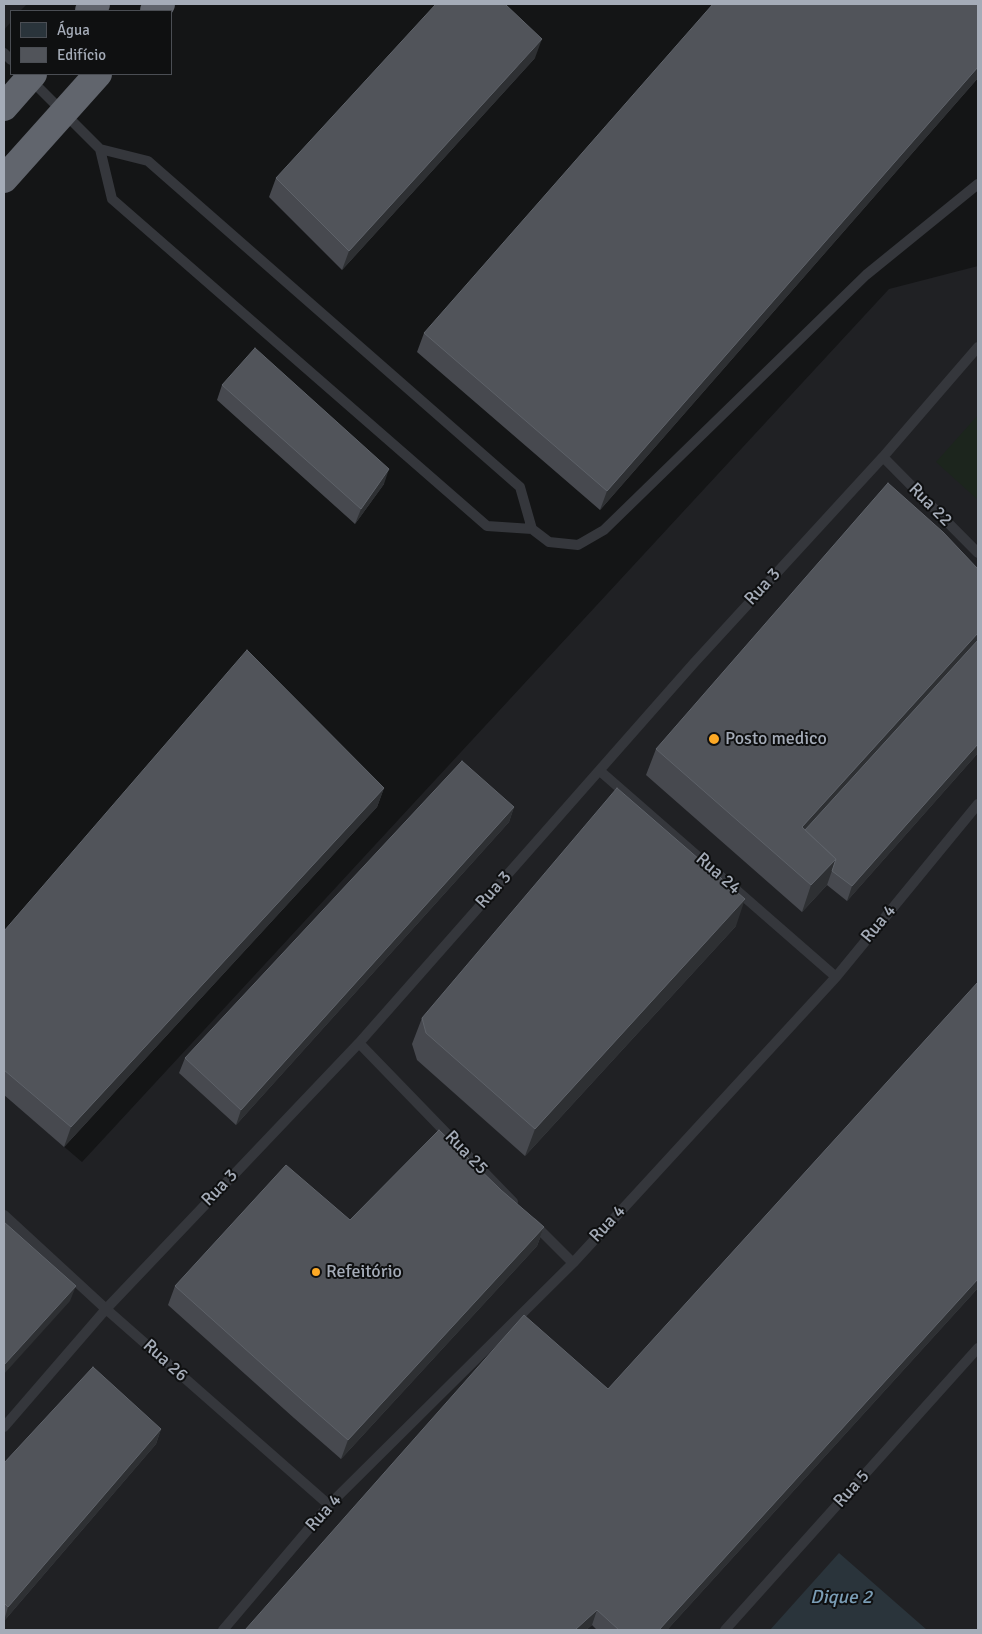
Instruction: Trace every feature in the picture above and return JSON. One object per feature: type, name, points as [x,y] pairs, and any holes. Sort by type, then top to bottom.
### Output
[{"type":"highway","points":[[4,107],[32,75]]},
{"type":"highway","points":[[4,179],[97,75]]},
{"type":"lane","points":[[26,75],[100,149],[148,161],[520,487],[532,529]]},
{"type":"lane","points":[[100,149],[112,200],[487,526],[532,529],[549,542],[578,546],[604,530],[866,275],[978,184]]},
{"type":"lane","name":"Rua 3","points":[[4,1428],[106,1308],[359,1043],[694,663],[883,457],[978,347]]},
{"type":"lane","name":"Rua 22","points":[[883,457],[978,553]]},
{"type":"lane","name":"Rua 24","points":[[600,771],[836,976]]},
{"type":"lane","name":"Rua 4","points":[[223,1630],[328,1506],[573,1263],[836,976],[978,804]]},
{"type":"lane","name":"Rua 25","points":[[359,1043],[573,1263]]},
{"type":"lane","name":"Rua 26","points":[[4,1215],[328,1506]]},
{"type":"lane","name":"Rua 5","points":[[725,1630],[978,1348]]},
{"type":"shaded area","points":[[4,4],[27,4],[21,10],[10,10],[10,23],[4,30]]},
{"type":"shaded area","points":[[978,266],[978,1630],[4,1630],[4,1095],[82,1162],[889,289]]},
{"type":"shaded area","points":[[978,415],[978,500],[936,462]]},
{"type":"water","name":"Dique 2","points":[[839,1553],[927,1630],[770,1630]]},
{"type":"building","points":[[436,4],[505,4],[542,39],[349,251],[276,178]]},
{"type":"building","points":[[713,4],[978,4],[978,67],[607,491],[424,333]]},
{"type":"building","points":[[255,348],[389,469],[361,509],[222,385]]},
{"type":"building","points":[[888,483],[943,532],[978,569],[978,633],[802,827],[836,859],[811,885],[656,749]]},
{"type":"building","points":[[978,640],[978,744],[852,886],[832,871],[836,859],[805,830]]},
{"type":"building","points":[[247,650],[384,788],[71,1127],[4,1070],[4,931]]},
{"type":"building","points":[[462,761],[514,807],[241,1110],[185,1058]]},
{"type":"building","points":[[617,788],[745,899],[535,1129],[426,1033],[422,1018]]},
{"type":"building","points":[[978,982],[978,1279],[659,1630],[619,1630],[597,1610],[575,1630],[245,1630],[524,1315],[608,1389]]},
{"type":"building","name":"Refeitório","points":[[439,1130],[501,1190],[544,1227],[348,1440],[175,1286],[286,1165],[350,1220]]},
{"type":"building","points":[[4,1222],[76,1286],[4,1365]]},
{"type":"building","points":[[93,1367],[161,1429],[8,1607],[4,1603],[4,1463]]},
{"type":"place","name":"Posto medico","points":[[714,739]]},
{"type":"place","name":"Refeitório","points":[[316,1272]]}]
